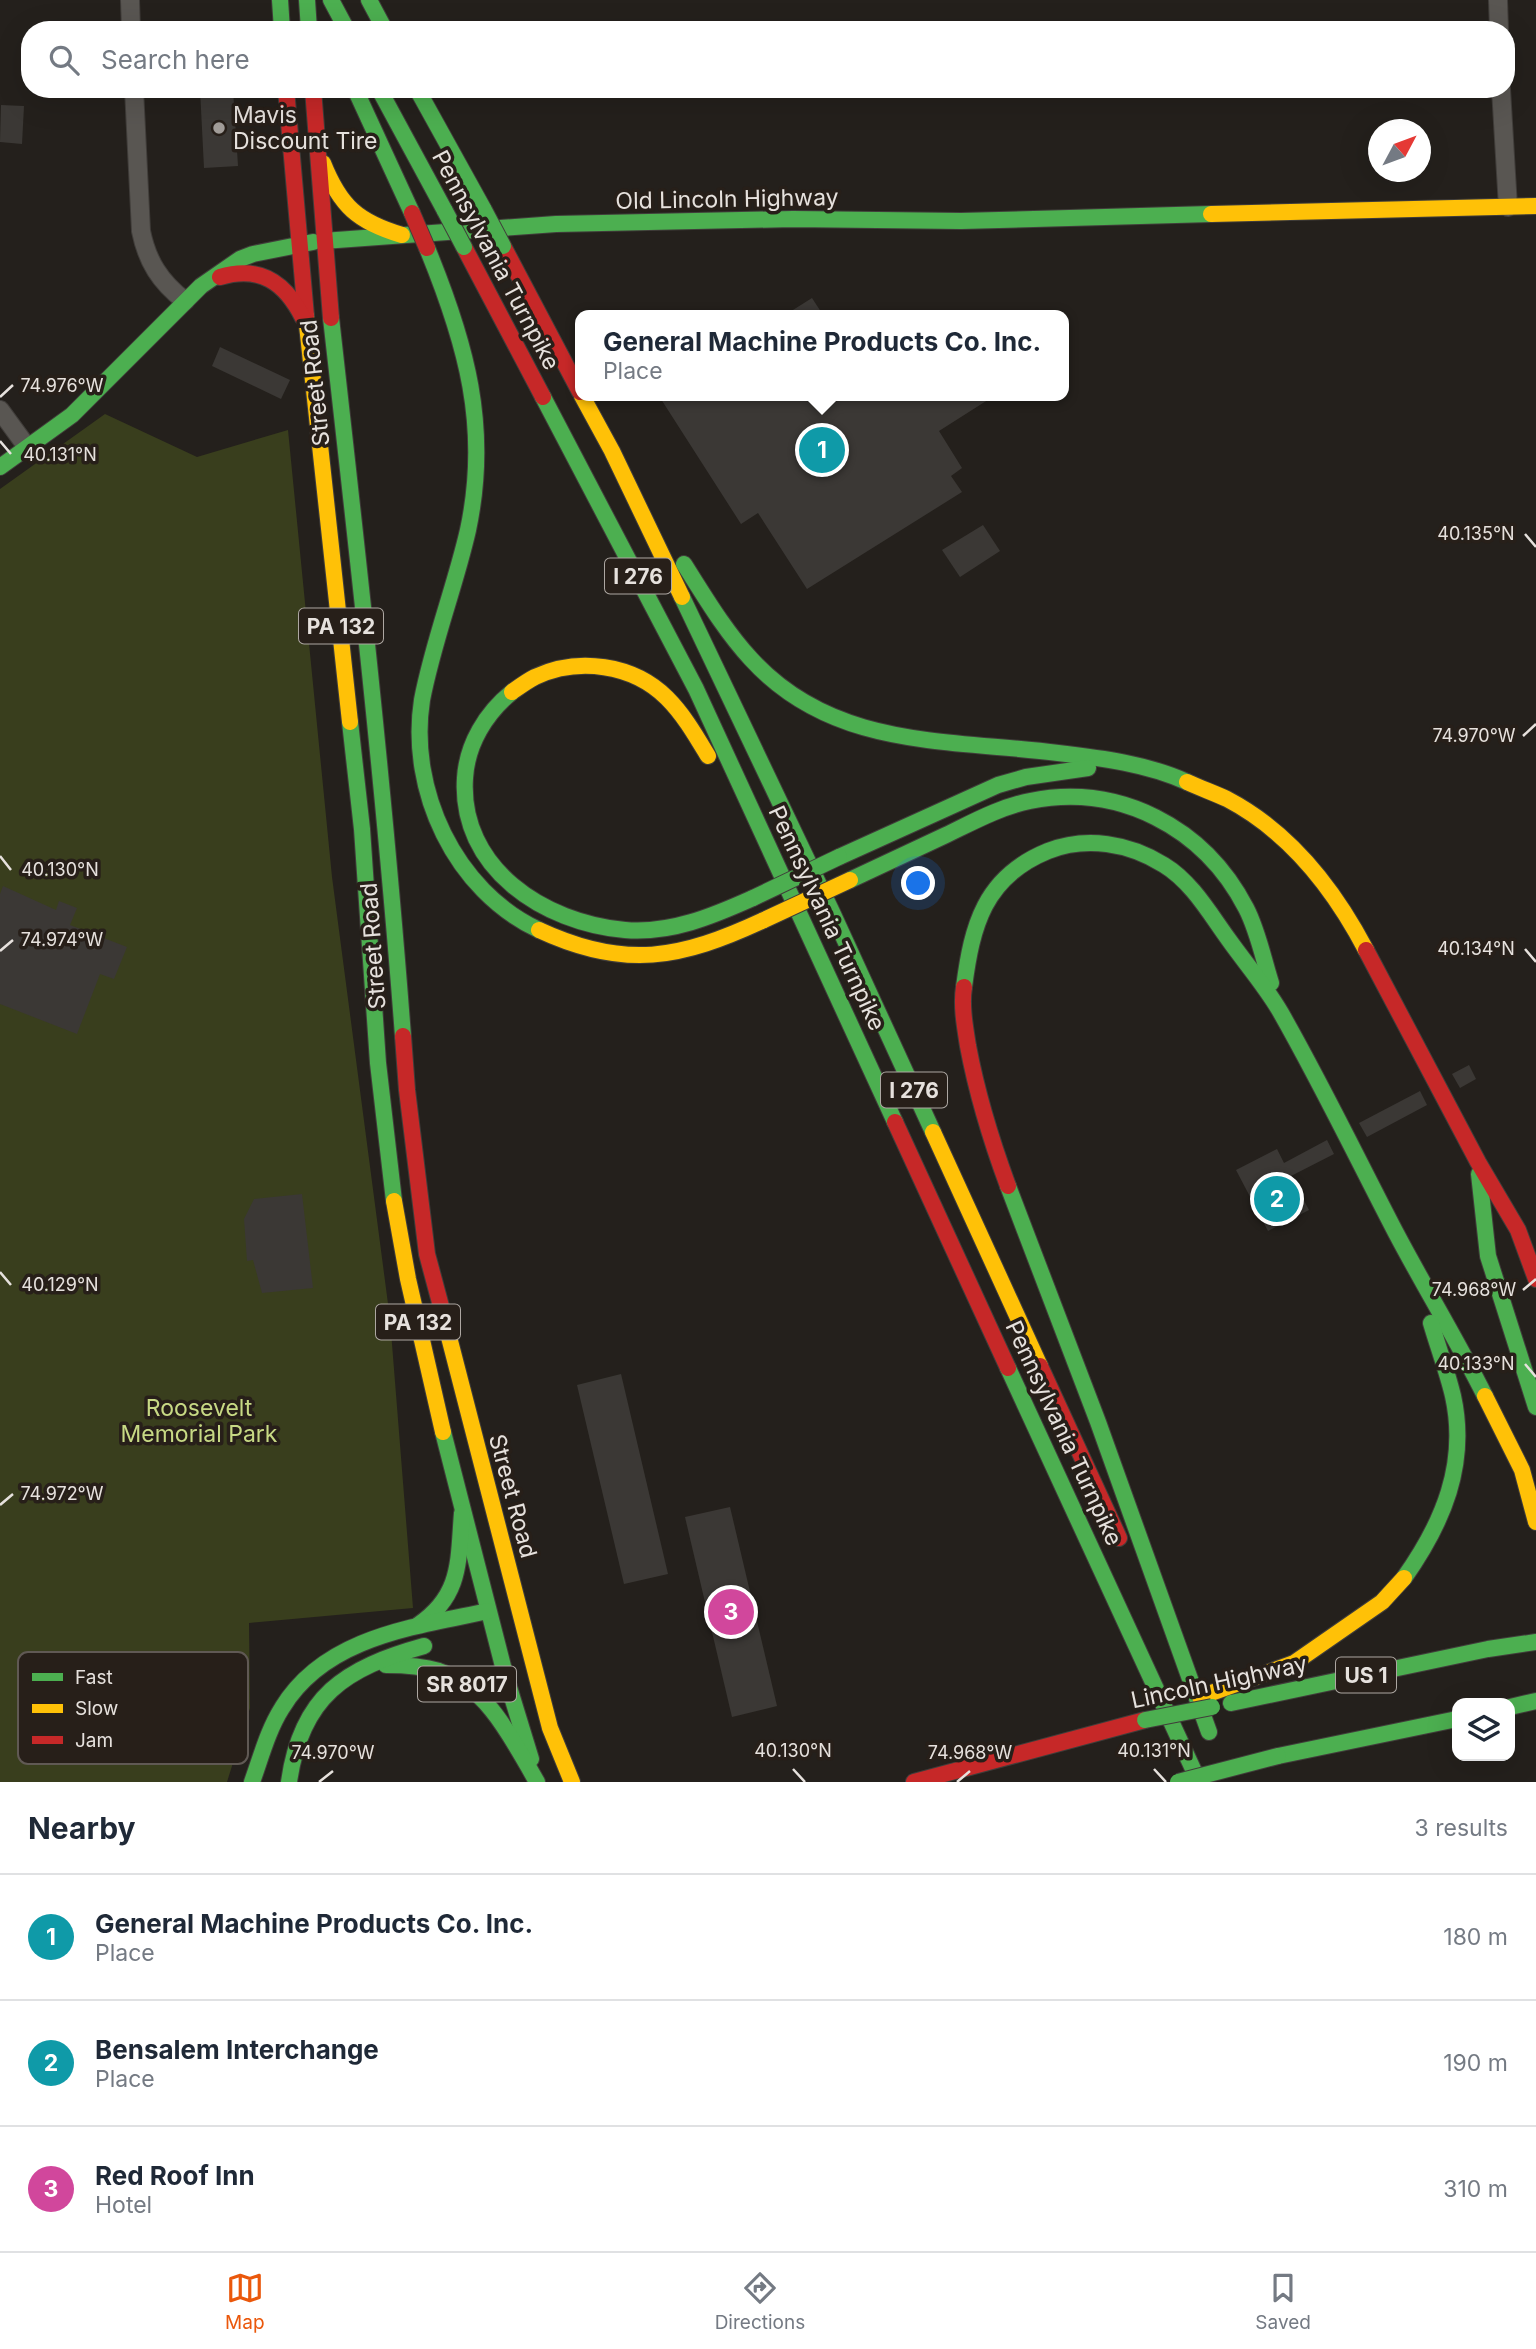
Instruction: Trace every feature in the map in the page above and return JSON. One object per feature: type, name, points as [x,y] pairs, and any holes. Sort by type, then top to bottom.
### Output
[{"type":"main road","points":[[280,0],[281,21]]},
{"type":"main road","points":[[307,0],[308,21]]},
{"type":"main road","points":[[317,0],[324,20]]},
{"type":"main road","points":[[369,0],[380,21]]},
{"type":"main road","points":[[333,3],[342,21]]},
{"type":"main road","name":"Street Road","points":[[287,98],[298,244],[362,829],[385,1140],[393,1195],[408,1279],[462,1513],[488,1611],[488,1631],[538,1782]]},
{"type":"main road","name":"Street Road","points":[[314,98],[323,241],[390,872],[407,1090],[427,1254],[551,1728],[572,1782]]},
{"type":"main road","points":[[359,98],[428,248],[464,345],[476,404],[477,463],[469,521],[427,674],[419,717],[418,740],[425,791],[442,835],[470,877],[508,912],[531,928],[578,947],[629,956],[680,952],[727,937],[982,817],[1031,801],[1078,796],[1104,798],[1129,804],[1173,825],[1209,854],[1224,872],[1246,908],[1280,1011]]},
{"type":"main road","name":"Pennsylvania Turnpike","points":[[384,98],[696,689],[1199,1782]]},
{"type":"main road","name":"Pennsylvania Turnpike","points":[[423,98],[575,383]]},
{"type":"main road","points":[[316,136],[330,183],[345,204],[376,228],[402,235]]},
{"type":"main road","name":"Old Lincoln Highway","points":[[0,467],[72,415],[205,283],[240,259],[298,244],[583,223],[793,219],[961,221],[1536,206]]},
{"type":"main road","points":[[205,283],[233,272],[246,271],[261,275],[287,292],[307,327]]},
{"type":"main road","name":"Pennsylvania Turnpike","points":[[585,401],[612,451],[832,912],[1232,1782]]},
{"type":"main road","points":[[612,451],[741,649],[772,681],[811,708],[855,727],[900,737],[1041,750],[1128,764],[1178,777],[1224,797],[1273,830],[1311,864],[1347,914],[1478,1162],[1518,1230],[1536,1279]]},
{"type":"main road","points":[[799,912],[687,720],[667,698],[644,681],[617,669],[602,666],[554,669],[511,690],[481,725],[469,752],[464,797],[470,826],[482,851],[523,893],[543,906],[585,924],[630,931],[676,927],[696,922],[753,898],[839,858],[998,785],[1052,772],[1128,764]]},
{"type":"main road","points":[[1214,1744],[982,1113],[967,1049],[964,1021],[965,965],[970,942],[984,906],[1006,878],[1019,867],[1046,852],[1075,844],[1106,843],[1143,854],[1178,876],[1200,899],[1280,1011],[1413,1265],[1474,1374],[1522,1470],[1536,1522]]},
{"type":"main road","points":[[1478,1162],[1488,1256],[1536,1407]]},
{"type":"main road","points":[[1518,1230],[1536,1249]]},
{"type":"main road","points":[[1206,1702],[1294,1663],[1382,1602],[1405,1578],[1436,1528],[1453,1480],[1458,1453],[1457,1425],[1453,1396],[1413,1265]]},
{"type":"main road","points":[[412,1629],[434,1615],[450,1595],[457,1570],[462,1513]]},
{"type":"main road","points":[[252,1782],[278,1713],[293,1689],[338,1652],[356,1644],[488,1611],[521,1616]]},
{"type":"main road","points":[[488,1631],[521,1616]]},
{"type":"main road","points":[[352,1676],[388,1657],[436,1643]]},
{"type":"main road","name":"Lincoln Highway","points":[[914,1782],[1206,1702],[1488,1649],[1528,1644]]},
{"type":"main road","name":"SR 8017","points":[[289,1782],[294,1747],[310,1713],[335,1687],[352,1676],[386,1665],[403,1664],[439,1670],[457,1677],[484,1699],[538,1782]]},
{"type":"main road","points":[[1515,1706],[1536,1701]]},
{"type":"main road","points":[[1178,1782],[1278,1756],[1452,1720]]},
{"type":"street","points":[[130,0],[131,21]]},
{"type":"street","points":[[1498,0],[1499,21]]},
{"type":"street","points":[[134,98],[144,247],[161,280],[185,301]]},
{"type":"street","points":[[1502,98],[1508,207]]},
{"type":"street","points":[[0,410],[27,447]]},
{"type":"green space","name":"Roosevelt Memorial Park","points":[[105,414],[197,457],[288,430],[332,877],[390,1319],[413,1608],[249,1623],[248,1714],[248,1652],[18,1652],[18,1764],[233,1764],[227,1782],[0,1782],[0,489]]},
{"type":"building","name":"Mavis Discount Tire","points":[[200,98],[234,98],[238,166],[204,168]]},
{"type":"building","points":[[1,105],[24,106],[22,144],[0,142]]},
{"type":"building","points":[[812,298],[820,310],[793,310]]},
{"type":"building","points":[[220,347],[290,380],[281,399],[212,366]]},
{"type":"building","points":[[662,401],[986,401],[939,431],[962,468],[951,476],[962,492],[807,589],[758,513],[741,524]]},
{"type":"building","points":[[983,525],[1000,551],[960,577],[942,550]]},
{"type":"building","points":[[3,886],[56,910],[59,901],[77,908],[70,925],[127,947],[114,979],[100,974],[77,1034],[0,1004],[0,894]]},
{"type":"building","points":[[1469,1065],[1476,1079],[1460,1088],[1452,1074]]},
{"type":"building","points":[[1420,1091],[1427,1105],[1367,1137],[1359,1123]]},
{"type":"building","points":[[1327,1140],[1334,1154],[1291,1176],[1309,1210],[1268,1231],[1236,1170],[1277,1149],[1284,1163]]},
{"type":"building","points":[[302,1194],[313,1288],[262,1293],[253,1260],[247,1261],[244,1219],[254,1199]]},
{"type":"building","points":[[621,1374],[668,1574],[624,1584],[577,1385]]},
{"type":"building","points":[[730,1507],[777,1706],[732,1717],[685,1517]]},
{"type":"traffic: fast","points":[[280,0],[281,21]]},
{"type":"traffic: fast","points":[[307,0],[308,21]]},
{"type":"traffic: fast","points":[[331,0],[342,21]]},
{"type":"traffic: fast","points":[[369,0],[380,21]]},
{"type":"traffic: fast","points":[[359,98],[412,213]]},
{"type":"traffic: fast","points":[[384,98],[445,211]]},
{"type":"traffic: fast","points":[[422,98],[484,210]]},
{"type":"traffic: fast","points":[[484,210],[503,246]]},
{"type":"traffic: fast","points":[[445,211],[464,247]]},
{"type":"traffic: fast","points":[[323,241],[556,224],[793,219],[961,221],[1211,214]]},
{"type":"traffic: fast","points":[[0,467],[72,415],[201,286],[240,259],[313,242]]},
{"type":"traffic: fast","points":[[427,248],[463,352],[475,421],[476,456],[468,530],[422,700],[420,734],[423,768],[431,802],[444,834],[461,864],[483,890],[509,913],[539,930]]},
{"type":"traffic: fast","points":[[331,318],[379,766],[403,1036]]},
{"type":"traffic: fast","points":[[543,397],[696,689],[895,1122]]},
{"type":"traffic: fast","points":[[684,564],[724,625],[751,659],[783,688],[818,710],[855,725],[894,734],[934,741],[1107,760],[1140,766],[1187,782]]},
{"type":"traffic: fast","points":[[682,597],[933,1132]]},
{"type":"traffic: fast","points":[[512,692],[486,719],[474,741],[465,778],[467,810],[476,839],[492,864],[512,885],[537,903],[565,916],[595,925],[642,931],[691,922],[753,898]]},
{"type":"traffic: fast","points":[[350,722],[362,829],[378,1063],[394,1201]]},
{"type":"traffic: fast","points":[[839,857],[998,785],[1026,777],[1088,768]]},
{"type":"traffic: fast","points":[[850,880],[987,815],[1030,801],[1063,797],[1095,799],[1126,806],[1156,817],[1183,834],[1207,855],[1228,879],[1250,917],[1271,983]]},
{"type":"traffic: fast","points":[[964,987],[977,924],[985,906],[995,889],[1026,862],[1062,846],[1107,844],[1151,857],[1174,872],[1200,899],[1281,1013],[1485,1396]]},
{"type":"traffic: fast","points":[[753,898],[839,857]]},
{"type":"traffic: fast","points":[[1479,1174],[1488,1256],[1536,1407]]},
{"type":"traffic: fast","points":[[1008,1186],[1098,1422],[1209,1732]]},
{"type":"traffic: fast","points":[[1404,1578],[1441,1514],[1449,1492],[1457,1445],[1453,1396],[1431,1323]]},
{"type":"traffic: fast","points":[[1008,1368],[1199,1782]]},
{"type":"traffic: fast","points":[[443,1432],[505,1674],[531,1759]]},
{"type":"traffic: fast","points":[[418,1625],[443,1602],[450,1589],[458,1562],[462,1513]]},
{"type":"traffic: fast","points":[[252,1782],[277,1716],[300,1684],[322,1665],[373,1639],[488,1611]]},
{"type":"traffic: fast","points":[[1231,1703],[1488,1649],[1536,1642]]},
{"type":"traffic: fast","points":[[289,1782],[295,1752],[304,1728],[316,1707],[331,1690],[371,1664],[424,1646]]},
{"type":"traffic: fast","points":[[386,1665],[439,1671],[472,1689],[497,1717],[537,1782]]},
{"type":"traffic: fast","points":[[1515,1706],[1536,1701]]},
{"type":"traffic: fast","points":[[1145,1720],[1212,1707]]},
{"type":"traffic: fast","points":[[1278,1756],[1452,1720]]},
{"type":"traffic: fast","points":[[1178,1782],[1278,1756]]},
{"type":"traffic: slow","points":[[323,163],[336,191],[352,210],[373,224],[402,235]]},
{"type":"traffic: slow","points":[[1211,214],[1536,206]]},
{"type":"traffic: slow","points":[[306,316],[350,722]]},
{"type":"traffic: slow","points":[[585,401],[612,451],[682,597]]},
{"type":"traffic: slow","points":[[512,692],[535,677],[569,667],[604,667],[622,671],[638,678],[667,698],[708,756]]},
{"type":"traffic: slow","points":[[1187,782],[1250,812],[1290,845],[1325,884],[1366,950]]},
{"type":"traffic: slow","points":[[764,920],[850,880]]},
{"type":"traffic: slow","points":[[539,930],[599,951],[652,955],[706,944],[764,920]]},
{"type":"traffic: slow","points":[[933,1132],[1040,1366]]},
{"type":"traffic: slow","points":[[394,1201],[408,1279],[443,1432]]},
{"type":"traffic: slow","points":[[442,1310],[550,1728],[572,1782]]},
{"type":"traffic: slow","points":[[1485,1396],[1522,1470],[1536,1522]]},
{"type":"traffic: slow","points":[[1200,1697],[1294,1663],[1382,1602],[1404,1578]]},
{"type":"traffic: jam","points":[[287,98],[306,316]]},
{"type":"traffic: jam","points":[[314,98],[331,318]]},
{"type":"traffic: jam","points":[[412,213],[427,248]]},
{"type":"traffic: jam","points":[[503,246],[575,383]]},
{"type":"traffic: jam","points":[[464,247],[543,397]]},
{"type":"traffic: jam","points":[[220,277],[247,273],[270,280],[288,295],[303,318]]},
{"type":"traffic: jam","points":[[1366,950],[1478,1162],[1518,1230],[1536,1279]]},
{"type":"traffic: jam","points":[[964,987],[968,1046],[985,1117],[1008,1186]]},
{"type":"traffic: jam","points":[[403,1036],[427,1254],[442,1310]]},
{"type":"traffic: jam","points":[[895,1122],[1008,1368]]},
{"type":"traffic: jam","points":[[1040,1366],[1119,1538]]},
{"type":"traffic: jam","points":[[914,1782],[1145,1720]]},
{"type":"place","name":"Mavis Discount Tire","points":[[219,128]]},
{"type":"place","name":"General Machine Products Co. Inc.","points":[[822,450]]},
{"type":"place","name":"Bensalem Interchange","points":[[1277,1199]]},
{"type":"place","name":"Red Roof Inn","points":[[731,1612]]}]
